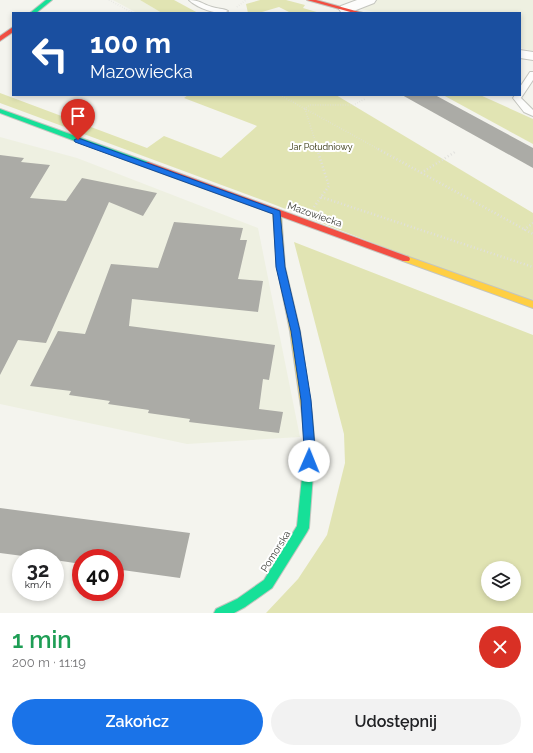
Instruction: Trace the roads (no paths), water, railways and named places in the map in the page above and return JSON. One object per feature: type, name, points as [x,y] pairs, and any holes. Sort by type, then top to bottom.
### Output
[{"type":"street","points":[[34,12],[49,0]]},
{"type":"street","points":[[310,0],[356,12]]},
{"type":"street","points":[[346,9],[369,0]]},
{"type":"street","points":[[0,39],[12,30]]},
{"type":"street","points":[[521,54],[533,56]]},
{"type":"street","name":"Mazowiecka","points":[[0,111],[533,305]]},
{"type":"street","name":"Pomorska","points":[[220,613],[241,604],[268,584],[303,528],[310,448],[306,400],[295,331],[281,267],[277,213]]},
{"type":"lane","points":[[193,0],[210,9],[224,11]]},
{"type":"lane","points":[[521,91],[533,74]]},
{"type":"lane","points":[[518,96],[517,98],[527,110],[533,113]]},
{"type":"park label","name":"Jar Południowy","points":[[321,147]]}]
